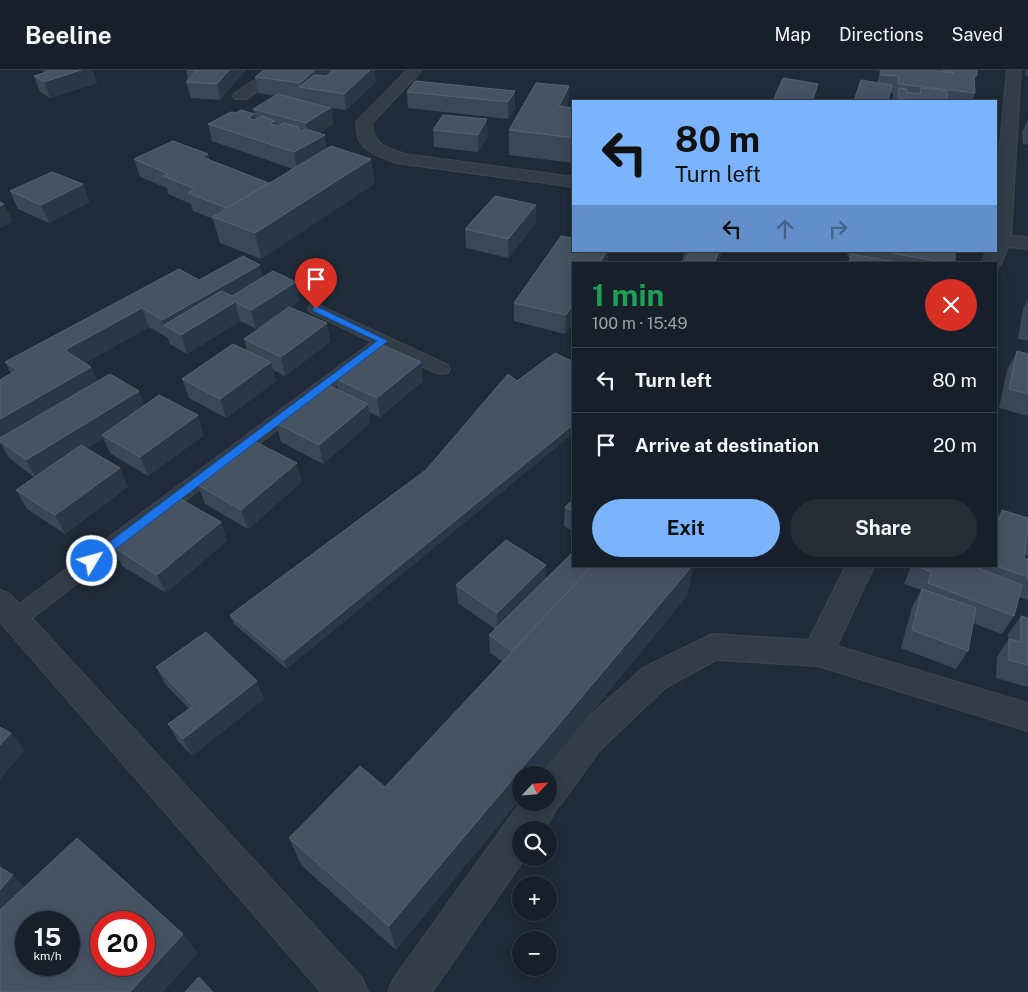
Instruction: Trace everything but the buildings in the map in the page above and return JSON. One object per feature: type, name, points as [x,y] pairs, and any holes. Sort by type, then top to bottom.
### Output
[{"type":"street","points":[[240,96],[280,70]]},
{"type":"street","points":[[414,70],[364,122],[363,132],[369,144],[402,159],[572,182]]},
{"type":"street","points":[[1014,70],[999,240],[1028,244]]},
{"type":"street","points":[[818,653],[860,567]]},
{"type":"street","points":[[8,611],[348,992]]},
{"type":"street","points":[[558,780],[586,740],[654,678],[712,647],[818,653],[1028,718]]},
{"type":"street","points":[[408,992],[512,845]]},
{"type":"lane","points":[[316,309],[442,369]]},
{"type":"lane","points":[[8,611],[383,341]]},
{"type":"route","points":[[92,561],[383,341],[316,309]]}]
